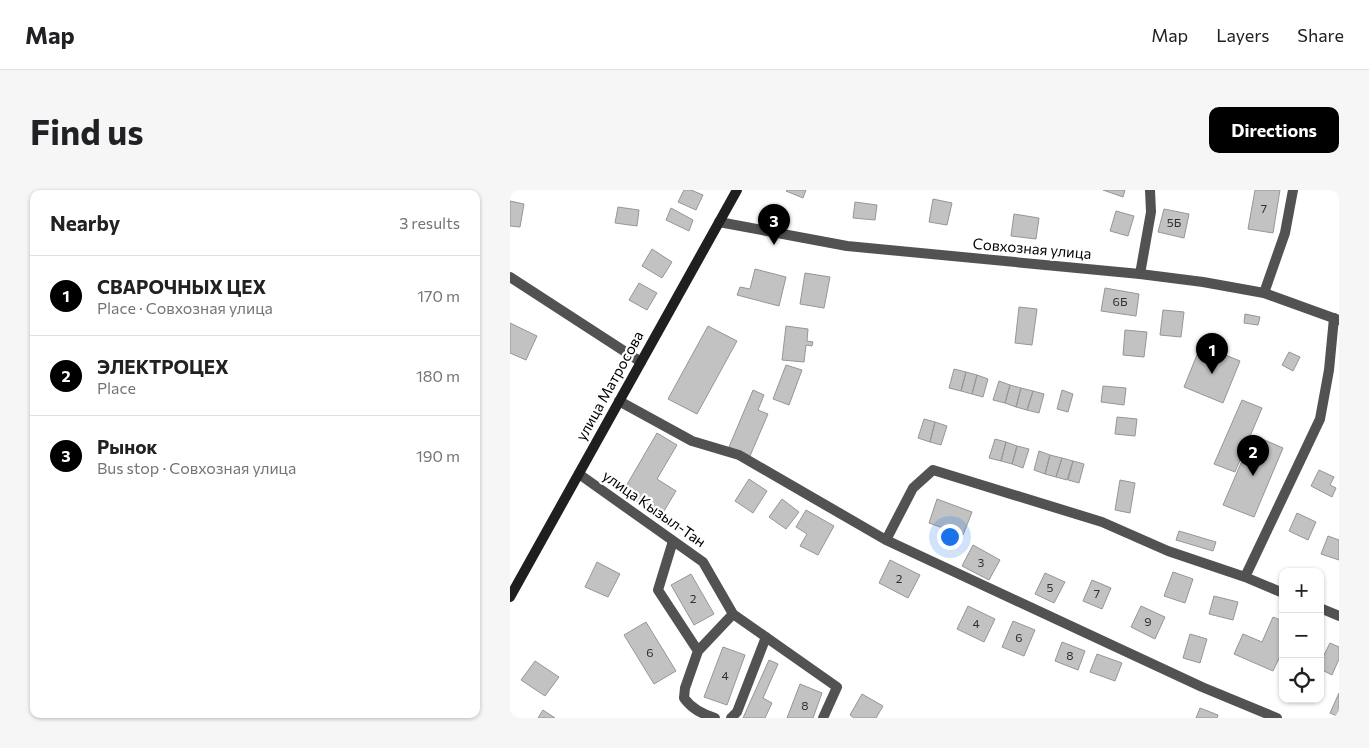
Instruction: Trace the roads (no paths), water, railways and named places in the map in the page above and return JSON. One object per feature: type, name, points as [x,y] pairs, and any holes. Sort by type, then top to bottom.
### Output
[{"type":"main road","name":"улица Матросова","points":[[510,597],[737,190]]},
{"type":"street","points":[[1140,274],[1151,212],[1150,190]]},
{"type":"street","points":[[1264,293],[1285,233],[1293,190]]},
{"type":"street","name":"Совхозная улица","points":[[719,222],[847,246],[1140,274],[1202,282],[1264,293],[1336,319]]},
{"type":"street","points":[[510,276],[641,362]]},
{"type":"street","points":[[1245,577],[1320,420],[1336,319]]},
{"type":"street","points":[[619,401],[692,441],[739,455],[886,540],[1202,687],[1277,718]]},
{"type":"street","points":[[886,540],[913,488],[933,470],[1102,522],[1168,551],[1245,577],[1279,591]]},
{"type":"street","name":"улица Кызыл-Тан","points":[[579,474],[703,562],[733,614],[837,687],[823,718]]},
{"type":"street","points":[[673,541],[658,590],[698,651]]},
{"type":"street","points":[[1324,610],[1339,616]]},
{"type":"street","points":[[716,718],[697,711],[688,704],[684,698],[685,688],[698,651],[733,614]]},
{"type":"street","points":[[731,718],[737,712],[766,638]]},
{"type":"place","name":"Рынок","points":[[774,245]]},
{"type":"place","name":"СВАРОЧНЫХ ЦЕХ","points":[[1212,374]]},
{"type":"place","name":"ЭЛЕКТРОЦЕХ","points":[[1253,476]]}]
